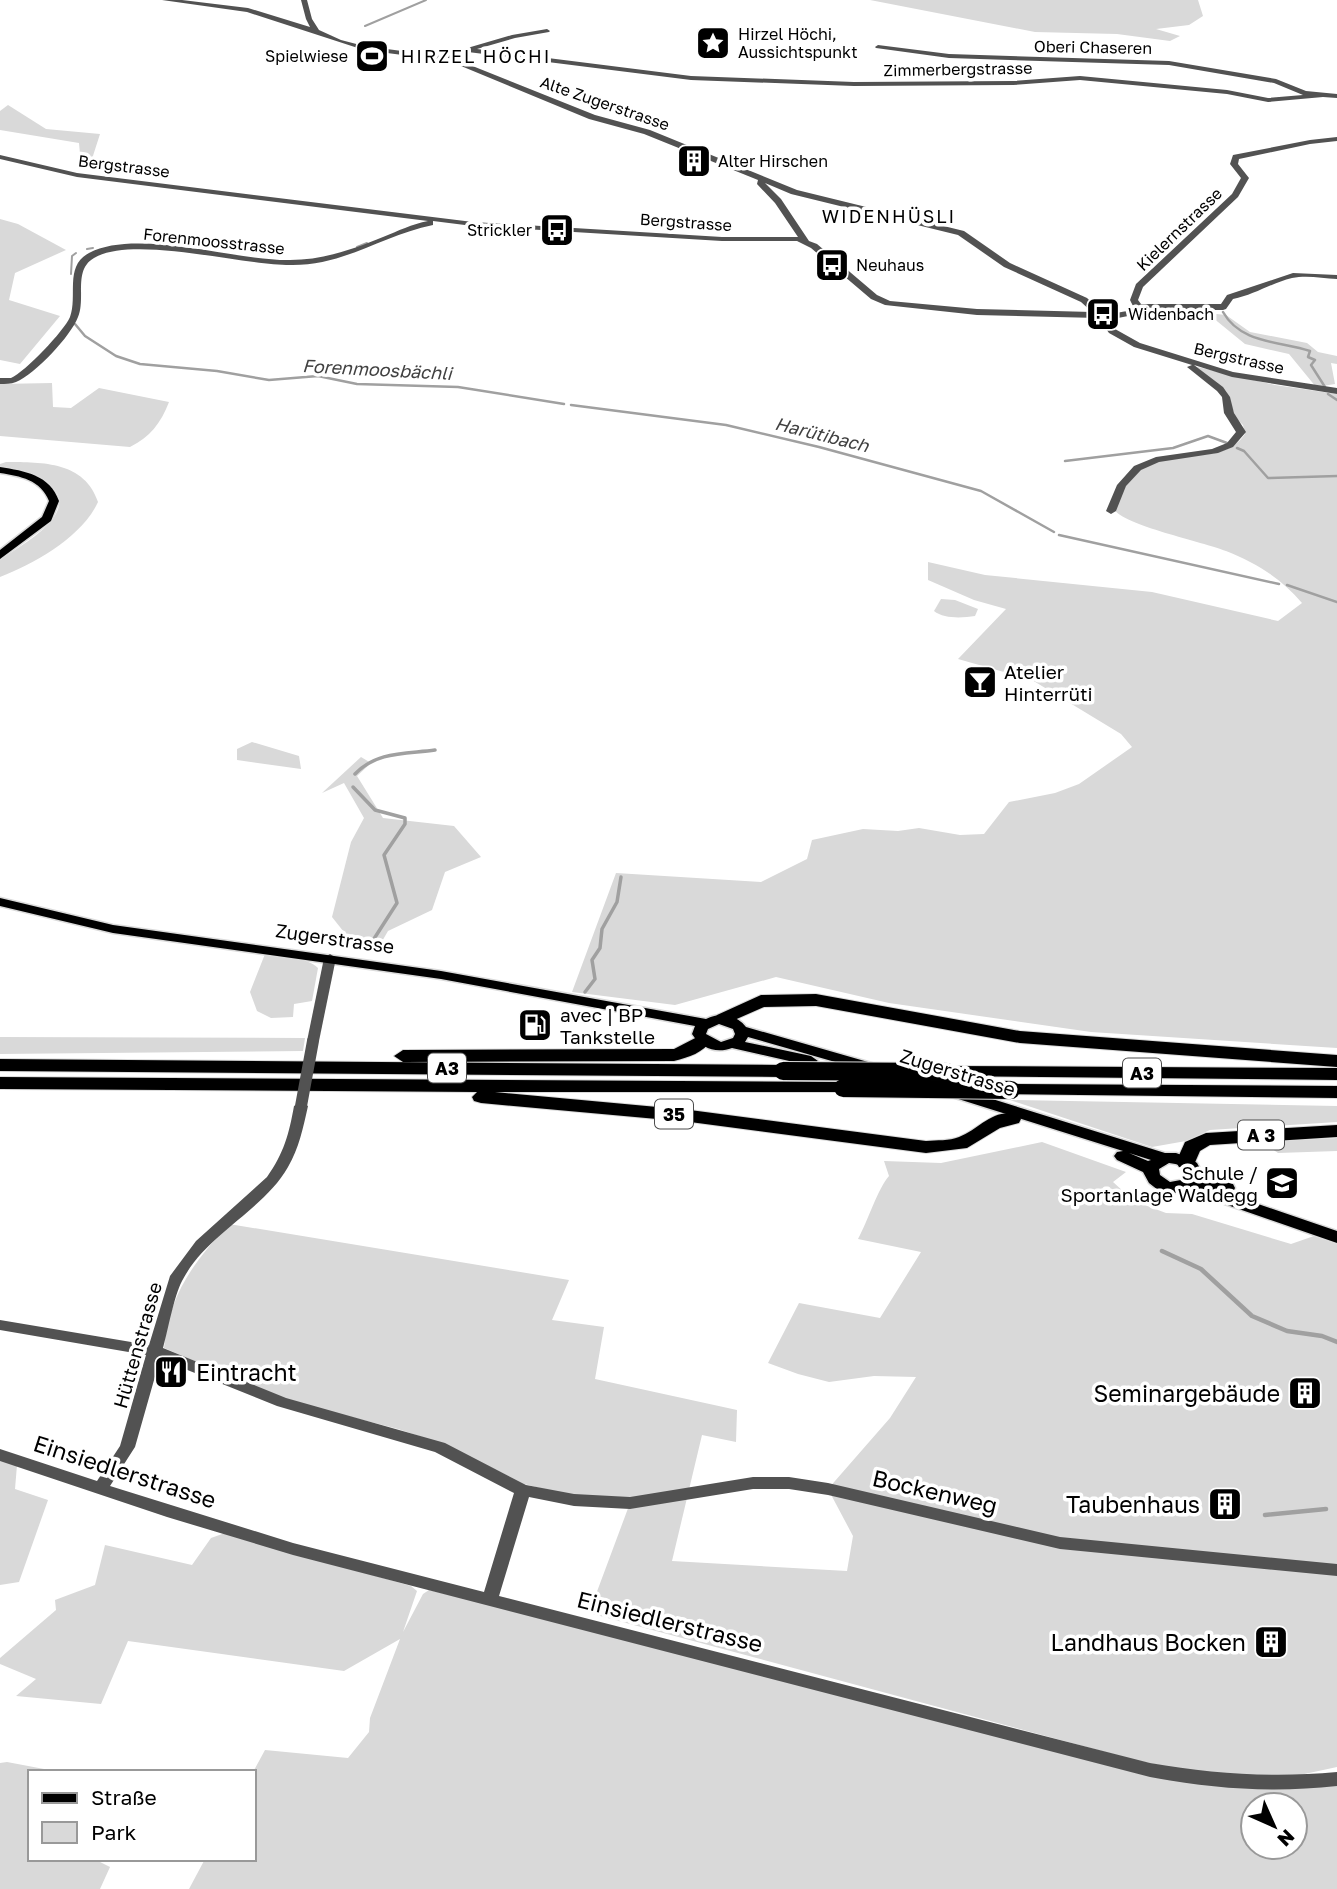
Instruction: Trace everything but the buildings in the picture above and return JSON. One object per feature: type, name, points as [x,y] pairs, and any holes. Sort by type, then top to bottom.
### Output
[{"type":"highway","points":[[110,1066],[488,1054],[674,1055],[690,1051],[708,1028],[765,1000],[816,1000],[1030,1038],[1337,1061]]},
{"type":"highway","name":"A3","points":[[0,1065],[1337,1074]]},
{"type":"highway","name":"A3","points":[[0,1083],[1337,1093]]},
{"type":"highway","name":"35","points":[[327,1085],[630,1110],[918,1146],[958,1144],[974,1138],[989,1124],[1012,1119]]},
{"type":"highway","name":"A 3","points":[[1190,1174],[1192,1147],[1206,1139],[1337,1131]]},
{"type":"main road","points":[[0,470],[38,481],[50,490],[54,501],[47,519],[0,556]]},
{"type":"main road","name":"Zugerstrasse","points":[[0,902],[113,929],[330,958],[481,982],[708,1028],[735,1023],[738,1037]]},
{"type":"main road","name":"Zugerstrasse","points":[[708,1028],[714,1046],[738,1037],[944,1089],[1156,1164]]},
{"type":"main road","name":"Zugerstrasse","points":[[738,1037],[810,1061],[1012,1119],[1124,1157],[1156,1164],[1177,1158],[1190,1174],[1337,1237]]},
{"type":"main road","name":"Zugerstrasse","points":[[1156,1164],[1153,1178],[1163,1185],[1176,1188],[1190,1174]]},
{"type":"main road","name":"Zugerstrasse","points":[[1190,1174],[1337,1229]]},
{"type":"street","name":"Alte Zugerstrasse","points":[[165,0],[248,10],[358,47],[442,57],[507,84],[558,101],[592,117],[647,132],[794,192],[961,233],[1007,265],[1084,300],[1101,317]]},
{"type":"street","points":[[303,0],[316,31]]},
{"type":"street","points":[[442,57],[514,36],[547,31]]},
{"type":"street","name":"Oberi Chaseren","points":[[878,47],[948,56],[1168,63],[1276,81],[1307,94]]},
{"type":"street","name":"Zimmerbergstrasse","points":[[469,50],[691,78],[854,84],[1013,83],[1090,79],[1227,92],[1268,100],[1307,94]]},
{"type":"street","points":[[1307,94],[1337,96]]},
{"type":"street","name":"Kielernstrasse","points":[[1138,307],[1134,300],[1139,286],[1241,187],[1245,178],[1234,164],[1236,157],[1300,143],[1337,139]]},
{"type":"street","name":"Bergstrasse","points":[[0,157],[76,175],[418,221]]},
{"type":"street","points":[[755,176],[774,195],[805,241],[874,297],[888,303],[977,312],[1101,317],[1130,313],[1138,307],[1223,307],[1230,297],[1248,294],[1286,277],[1337,277]]},
{"type":"street","name":"Forenmoosstrasse","points":[[0,382],[12,381],[71,324],[76,311],[79,268],[96,253],[118,247],[144,246],[256,262],[306,262],[342,256],[418,221],[443,221]]},
{"type":"street","name":"Bergstrasse","points":[[443,221],[722,239],[781,238],[805,241]]},
{"type":"street","name":"Bergstrasse","points":[[1101,317],[1112,331],[1127,342],[1184,360],[1232,374],[1337,391]]},
{"type":"street","points":[[1111,511],[1119,488],[1138,466],[1159,458],[1226,447],[1238,439],[1241,432],[1229,413],[1226,397],[1220,388],[1184,360]]},
{"type":"street","name":"Hüttenstrasse","points":[[100,1489],[127,1447],[171,1289],[182,1268],[222,1224],[259,1192],[282,1166],[294,1141],[330,958]]},
{"type":"street","name":"Bockenweg","points":[[0,1325],[155,1351],[282,1402],[440,1447],[523,1490],[574,1500],[630,1503],[753,1483],[789,1483],[828,1489],[1060,1543],[1337,1570]]},
{"type":"street","name":"Einsiedlerstrasse","points":[[0,1455],[293,1549],[1150,1770],[1250,1783],[1337,1779]]},
{"type":"street","points":[[489,1599],[523,1490]]},
{"type":"green space","points":[[870,0],[1198,0],[1203,16],[1189,25],[1156,29],[1180,36],[1170,41],[1117,34],[1035,32]]},
{"type":"green space","points":[[8,105],[46,129],[100,134],[91,162],[81,165],[79,143],[0,130],[0,111]]},
{"type":"green space","points":[[0,219],[18,224],[66,250],[15,273],[9,300],[60,316],[20,364],[0,360]]},
{"type":"green space","points":[[1207,313],[1226,315],[1250,332],[1307,343],[1318,352],[1337,356],[1337,364],[1331,363],[1335,384],[1316,387],[1289,354],[1245,344]]},
{"type":"green space","points":[[1193,366],[1275,385],[1337,394],[1337,1048],[1091,1032],[889,1003],[776,977],[675,1005],[572,992],[616,873],[761,882],[807,859],[812,840],[863,829],[898,831],[919,828],[960,835],[984,834],[1009,802],[1055,793],[1079,784],[1132,747],[1121,734],[1032,680],[958,659],[1006,609],[974,600],[928,580],[928,562],[985,575],[1152,592],[1278,621],[1302,603],[1277,579],[1248,561],[1215,547],[1132,521],[1114,509],[1127,481],[1140,467],[1166,457],[1223,451],[1235,445],[1245,434],[1226,391]]},
{"type":"green space","points":[[52,383],[53,407],[71,408],[99,388],[169,402],[154,429],[130,447],[0,436],[0,384]]},
{"type":"green space","points":[[0,464],[48,464],[73,472],[92,489],[98,502],[81,527],[56,548],[0,577],[0,560],[41,531],[59,508],[59,497],[54,489],[34,476],[0,468]]},
{"type":"green space","points":[[941,599],[955,600],[978,609],[975,616],[948,617],[934,611]]},
{"type":"green space","points":[[252,742],[299,756],[301,769],[237,760],[237,749]]},
{"type":"green space","points":[[361,757],[371,763],[357,776],[383,818],[454,826],[481,857],[445,872],[432,910],[388,931],[377,950],[359,951],[332,917],[351,842],[364,818],[344,783],[322,793]]},
{"type":"green space","points":[[265,954],[300,959],[318,968],[312,1001],[294,1004],[293,1017],[271,1018],[257,1011],[250,992]]},
{"type":"green space","points":[[0,1037],[305,1038],[303,1051],[0,1054]]},
{"type":"green space","points":[[1010,1100],[1337,1106],[1337,1122],[1210,1130],[1186,1141],[1152,1147]]},
{"type":"green space","points":[[1337,1138],[1337,1151],[1278,1153],[1262,1142]]},
{"type":"green space","points":[[1042,1142],[1126,1172],[1113,1182],[1134,1201],[1166,1213],[1192,1214],[1291,1244],[1314,1236],[1337,1244],[1337,1767],[1272,1781],[1193,1772],[1135,1760],[589,1613],[630,1503],[627,1499],[576,1497],[524,1484],[446,1445],[398,1429],[289,1401],[164,1348],[171,1311],[185,1280],[229,1224],[569,1280],[552,1320],[604,1327],[595,1379],[737,1410],[736,1442],[702,1435],[672,1561],[847,1571],[853,1536],[828,1489],[890,1418],[916,1377],[874,1376],[829,1382],[768,1363],[799,1303],[880,1318],[921,1252],[858,1239],[889,1176],[884,1161],[941,1163]]},
{"type":"green space","points":[[0,1460],[17,1465],[15,1489],[48,1500],[19,1582],[0,1585]]},
{"type":"green space","points":[[225,1533],[411,1586],[417,1591],[403,1632],[423,1594],[429,1590],[1217,1781],[1272,1789],[1337,1785],[1337,1889],[189,1889],[204,1861],[256,1861],[254,1770],[265,1750],[348,1758],[369,1732],[370,1718],[400,1639],[344,1671],[128,1641],[101,1704],[16,1696],[36,1679],[0,1664],[0,1658],[56,1610],[55,1600],[95,1585],[105,1545],[192,1565],[211,1538]]},
{"type":"green space","points":[[0,1763],[49,1770],[28,1770],[28,1861],[98,1861],[110,1867],[100,1889],[0,1889]]},
{"type":"waterway","points":[[365,26],[426,0]]},
{"type":"waterway","name":"Forenmoosbächli","points":[[357,247],[367,243]]},
{"type":"waterway","name":"Forenmoosbächli","points":[[140,245],[157,245]]},
{"type":"waterway","name":"Forenmoosbächli","points":[[87,249],[93,248]]},
{"type":"waterway","name":"Forenmoosbächli","points":[[71,274],[72,256],[76,253]]},
{"type":"waterway","points":[[1223,312],[1240,330],[1251,336],[1310,351],[1308,357],[1315,360],[1311,365],[1325,387]]},
{"type":"waterway","name":"Forenmoosbächli","points":[[75,324],[85,336],[116,356],[140,364],[217,371],[269,380],[318,376],[357,384],[458,387],[564,404]]},
{"type":"waterway","points":[[1328,394],[1337,400]]},
{"type":"waterway","name":"Harütibach","points":[[571,405],[726,425],[819,447],[981,491],[1054,532]]},
{"type":"waterway","points":[[1065,461],[1173,448],[1208,436],[1227,443]]},
{"type":"waterway","points":[[1237,448],[1244,451],[1268,478],[1337,476]]},
{"type":"waterway","name":"Harütibach","points":[[1059,535],[1279,584]]},
{"type":"waterway","name":"Harütibach","points":[[1287,585],[1337,602]]},
{"type":"waterway","points":[[355,774],[382,757],[435,750]]},
{"type":"waterway","points":[[353,787],[375,810],[405,818],[405,824],[384,855],[397,903],[370,945]]},
{"type":"waterway","points":[[585,992],[595,979],[592,960],[600,948],[602,929],[617,902],[621,877]]},
{"type":"waterway","points":[[1162,1251],[1201,1269],[1252,1316],[1287,1331],[1322,1336],[1337,1342]]},
{"type":"waterway","points":[[1265,1515],[1326,1509]]},
{"type":"place","name":"Hirzel Höchi, Aussichtspunkt","points":[[713,43]]},
{"type":"place","name":"Spielwiese","points":[[372,56]]},
{"type":"place","name":"Alter Hirschen","points":[[694,161]]},
{"type":"place","name":"Strickler","points":[[557,230]]},
{"type":"place","name":"Neuhaus","points":[[832,265]]},
{"type":"place","name":"Widenbach","points":[[1103,314]]},
{"type":"place","name":"Atelier Hinterrüti","points":[[980,682]]},
{"type":"place","name":"avec | BP Tankstelle","points":[[535,1025]]},
{"type":"place","name":"Schule / Sportanlage Waldegg","points":[[1282,1183]]},
{"type":"place","name":"Eintracht","points":[[171,1372]]},
{"type":"place","name":"Seminargebäude","points":[[1305,1393]]},
{"type":"place","name":"Taubenhaus","points":[[1225,1504]]},
{"type":"place","name":"Landhaus Bocken","points":[[1271,1642]]},
{"type":"district","name":"HIRZEL HÖCHI","points":[[476,56]]},
{"type":"district","name":"WIDENHÜSLI","points":[[889,216]]}]
